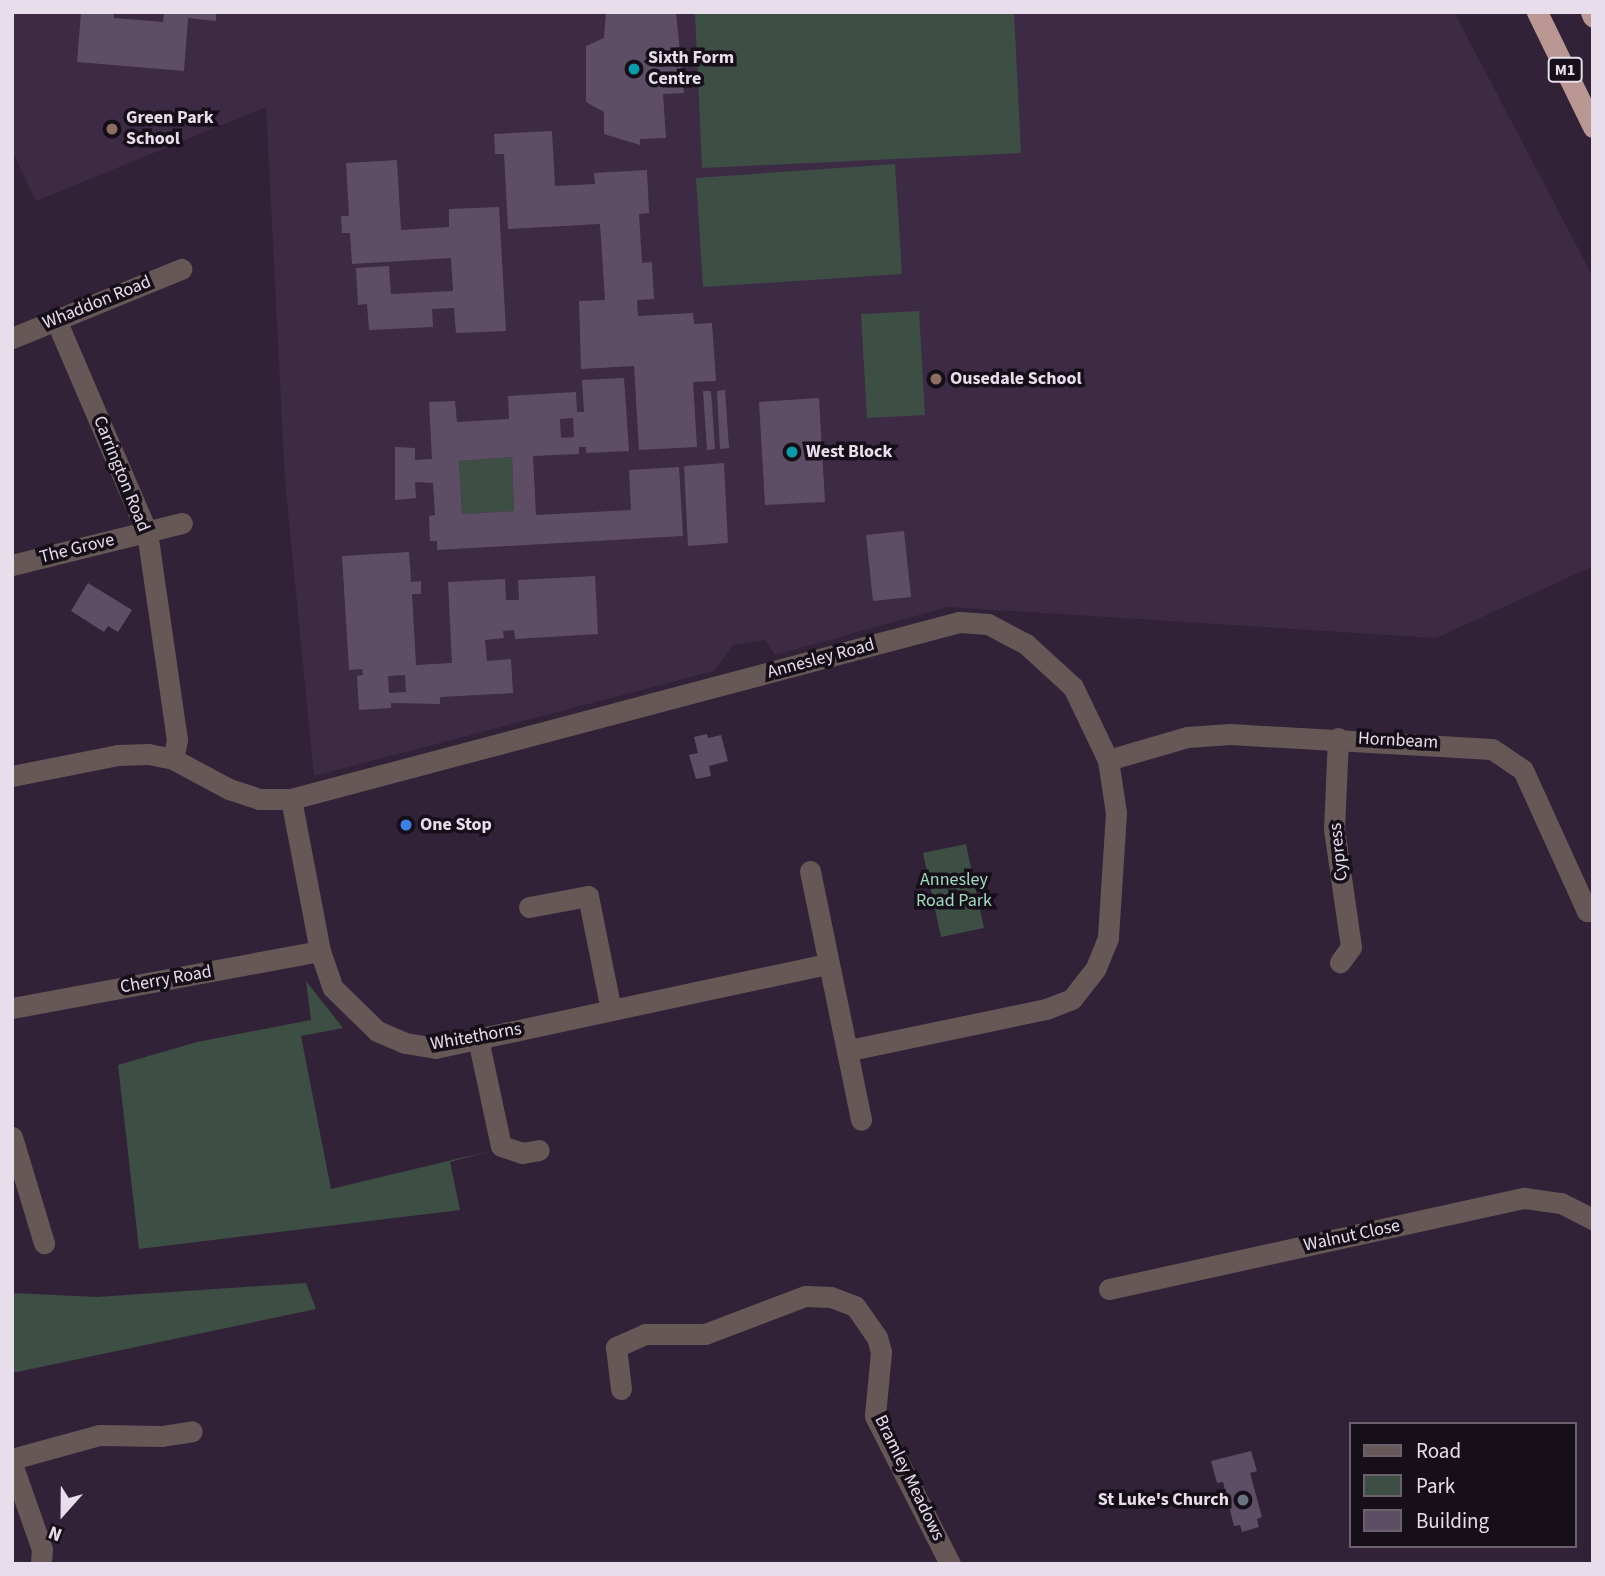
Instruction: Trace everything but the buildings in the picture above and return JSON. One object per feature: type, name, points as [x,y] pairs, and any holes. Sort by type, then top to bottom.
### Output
[{"type":"highway","name":"M1","points":[[1537,12],[1593,127]]},
{"type":"street","name":"Whaddon Road","points":[[12,338],[181,269]]},
{"type":"street","name":"Carrington Road","points":[[56,320],[147,532],[177,740],[173,759]]},
{"type":"street","name":"The Grove","points":[[12,565],[182,523]]},
{"type":"street","name":"Annesley Road","points":[[12,776],[118,755],[173,759],[229,789],[259,799],[291,799],[959,622],[988,624],[1026,644],[1073,687],[1108,760],[1116,786],[1108,938],[1096,968],[1072,999],[1046,1009],[850,1050]]},
{"type":"street","name":"Hornbeam","points":[[1108,760],[1187,737],[1338,738],[1460,744],[1492,749],[1514,760],[1523,769],[1587,911],[1593,911]]},
{"type":"street","name":"Cypress","points":[[1338,738],[1334,829],[1351,947],[1340,962]]},
{"type":"street","name":"Whitethorns","points":[[291,799],[320,951],[333,988],[377,1031],[405,1043],[435,1048],[827,964]]},
{"type":"street","points":[[810,871],[827,964],[850,1050],[861,1120]]},
{"type":"street","points":[[529,907],[589,896],[611,1010]]},
{"type":"street","name":"Cherry Road","points":[[12,1008],[320,951]]},
{"type":"street","points":[[478,1038],[501,1146],[522,1153],[539,1150]]},
{"type":"street","points":[[12,1137],[44,1244]]},
{"type":"street","name":"Walnut Close","points":[[1109,1289],[1524,1198],[1560,1203],[1593,1219]]},
{"type":"street","name":"Bramley Meadows","points":[[621,1389],[616,1347],[645,1334],[705,1334],[805,1296],[831,1297],[855,1306],[877,1336],[881,1352],[875,1416],[950,1564]]},
{"type":"street","points":[[41,1564],[41,1549],[12,1462],[100,1435],[162,1436],[192,1430]]},
{"type":"shaded area","name":"Ousedale School","points":[[12,12],[1454,12],[1593,277],[1593,566],[1436,638],[948,607],[775,655],[765,640],[733,645],[714,671],[314,776],[285,481],[266,107],[36,201],[12,151]]},
{"type":"green space","points":[[695,12],[1014,12],[1021,153],[702,168]]},
{"type":"green space","points":[[895,164],[902,274],[703,287],[696,178]]},
{"type":"green space","points":[[919,311],[925,415],[867,418],[861,314]]},
{"type":"green space","points":[[512,457],[514,511],[462,514],[459,461]]},
{"type":"green space","name":"Annesley Road Park","points":[[966,844],[984,928],[941,937],[923,853]]},
{"type":"green space","points":[[306,981],[343,1028],[301,1036],[331,1189],[494,1150],[450,1162],[460,1210],[139,1249],[118,1065],[197,1042],[311,1020]]},
{"type":"green space","points":[[306,1283],[316,1309],[12,1373],[12,1293],[97,1297]]},
{"type":"place","name":"Sixth Form Centre","points":[[634,69]]},
{"type":"place","name":"Green Park School","points":[[112,129]]},
{"type":"place","name":"Ousedale School","points":[[936,379]]},
{"type":"place","name":"West Block","points":[[792,452]]},
{"type":"place","name":"One Stop","points":[[406,825]]},
{"type":"place","name":"St Luke's Church","points":[[1243,1500]]}]
